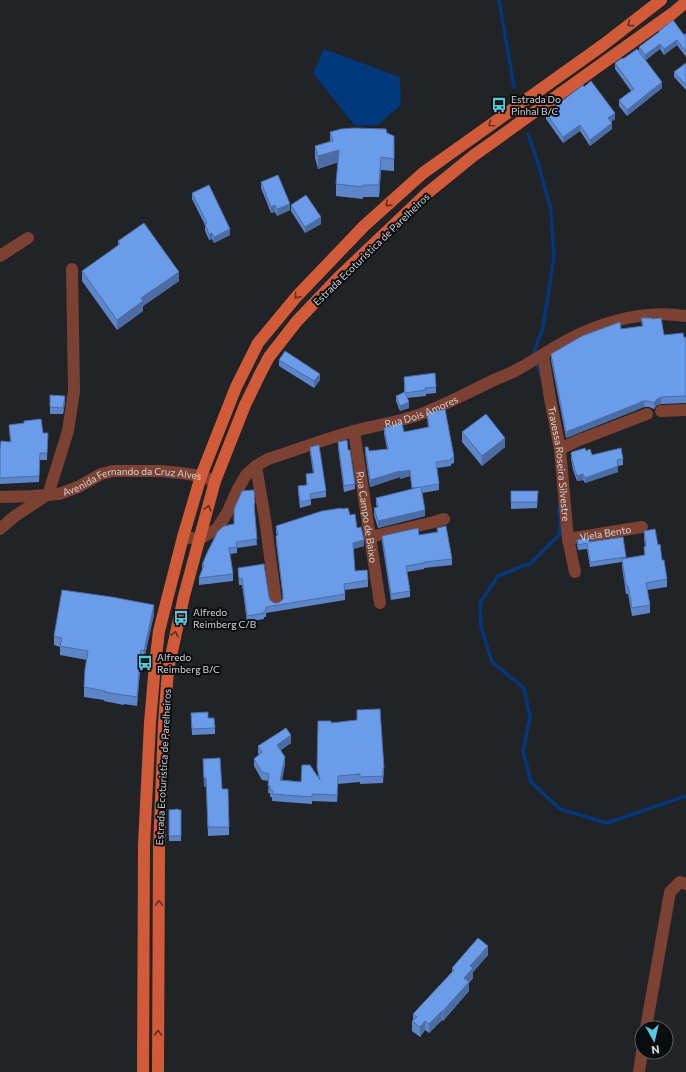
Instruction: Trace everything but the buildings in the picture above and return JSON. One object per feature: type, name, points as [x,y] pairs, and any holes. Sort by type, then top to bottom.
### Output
[{"type":"main road","name":"Estrada Ecoturistica de Parelheiros","points":[[143,1072],[144,845],[150,723],[159,631],[183,537],[201,476],[236,387],[258,343],[297,296],[364,226],[423,173],[603,45],[661,0]]},
{"type":"main road","name":"Estrada Ecoturistica de Parelheiros","points":[[158,1072],[159,849],[164,723],[168,670],[184,596],[215,481],[245,405],[269,357],[297,321],[340,275],[425,196],[473,156],[673,13],[686,2]]},
{"type":"street","points":[[0,256],[28,238]]},
{"type":"street","points":[[0,529],[20,512],[48,495],[68,431],[74,391],[72,269]]},
{"type":"street","name":"Rua Dois Amores","points":[[199,540],[217,529],[227,513],[246,475],[256,466],[268,459],[354,431],[388,424],[420,414],[520,369],[563,342],[606,323],[625,318],[643,316],[670,314],[686,316]]},
{"type":"street","name":"Travessa Roseira Silvestre","points":[[543,355],[560,449],[568,539],[575,572]]},
{"type":"street","points":[[661,411],[686,410]]},
{"type":"street","points":[[560,449],[647,414]]},
{"type":"street","name":"Rua Campo de Baixo","points":[[354,431],[380,603]]},
{"type":"street","points":[[256,466],[276,602]]},
{"type":"street","name":"Avenida Fernando da Cruz Alves","points":[[48,495],[58,494],[78,487],[101,474],[113,471],[161,471],[201,476],[215,481]]},
{"type":"street","points":[[0,497],[48,495]]},
{"type":"street","points":[[370,537],[444,519]]},
{"type":"street","name":"Viela Bento","points":[[568,539],[642,527]]},
{"type":"street","points":[[183,537],[199,540]]},
{"type":"street","points":[[647,1020],[670,892],[680,882],[686,884]]},
{"type":"street","points":[[639,1072],[641,1060]]},
{"type":"water","points":[[324,49],[400,77],[401,105],[378,125],[355,126],[313,73]]},
{"type":"waterway","points":[[499,0],[514,87]]},
{"type":"waterway","points":[[528,134],[551,210],[554,257],[543,327],[533,357]]},
{"type":"waterway","points":[[536,362],[541,375]]},
{"type":"waterway","points":[[559,507],[560,534],[531,563],[498,576],[480,603],[481,627],[492,662],[524,688],[530,717],[523,751],[531,782],[560,809],[607,823],[686,796]]},
{"type":"place","name":"Estrada Do Pinhal B/C","points":[[499,105]]},
{"type":"place","name":"Alfredo Reimberg C/B","points":[[181,618]]},
{"type":"place","name":"Alfredo Reimberg B/C","points":[[145,663]]}]
